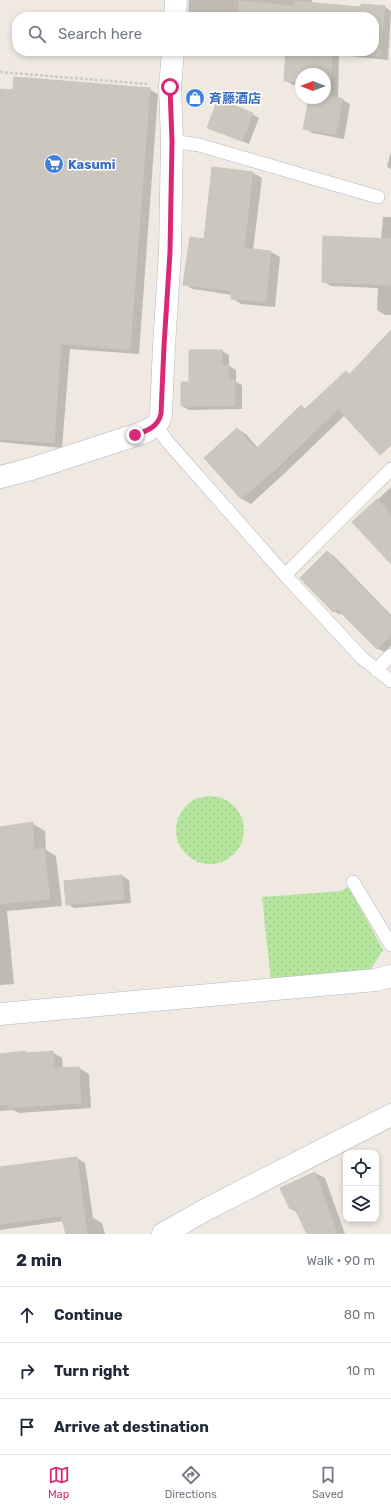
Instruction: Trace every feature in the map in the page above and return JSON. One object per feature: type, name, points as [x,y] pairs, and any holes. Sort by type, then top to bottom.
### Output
[{"type":"street","points":[[175,12],[176,0]]},
{"type":"street","points":[[0,477],[31,469],[145,432],[156,425],[159,421],[161,414],[170,252],[172,142],[170,87],[172,56]]},
{"type":"street","points":[[0,1014],[376,980],[391,976]]},
{"type":"street","points":[[163,1234],[205,1210],[391,1115]]},
{"type":"lane","points":[[172,142],[199,145],[378,197]]},
{"type":"lane","points":[[156,425],[167,441],[285,575],[362,658],[391,681]]},
{"type":"lane","points":[[285,575],[391,469]]},
{"type":"lane","points":[[376,670],[391,655]]},
{"type":"lane","points":[[353,882],[391,945]]},
{"type":"path","points":[[0,72],[149,84]]},
{"type":"green space","points":[[210,796],[223,798],[234,806],[242,817],[244,830],[242,843],[234,854],[223,862],[210,864],[197,862],[186,854],[178,843],[176,830],[178,817],[186,806],[197,798]]},
{"type":"green space","points":[[349,887],[383,950],[369,972],[271,982],[262,897],[341,891]]},
{"type":"building","points":[[239,1],[294,6],[294,1],[361,7],[361,4],[385,6],[380,56],[379,12],[239,12]]},
{"type":"building","points":[[286,56],[332,56],[331,74],[331,68],[295,68],[295,82],[284,81]]},
{"type":"building","points":[[14,77],[150,88],[130,350],[61,344],[54,443],[0,439],[0,89],[13,90]]},
{"type":"building","points":[[331,96],[343,99],[336,135],[303,129],[308,104],[331,104]]},
{"type":"building","points":[[218,99],[253,113],[242,141],[207,128]]},
{"type":"building","points":[[212,167],[253,172],[244,248],[271,251],[266,302],[231,299],[231,291],[183,285],[190,237],[204,239]]},
{"type":"building","points":[[323,236],[391,239],[391,285],[322,282]]},
{"type":"building","points":[[391,330],[391,445],[380,455],[338,409],[277,468],[241,499],[204,458],[237,428],[256,449],[301,405],[305,409],[346,371],[349,375]]},
{"type":"building","points":[[189,350],[222,350],[222,365],[229,365],[229,380],[235,380],[235,406],[181,406],[181,382],[189,382]]},
{"type":"building","points":[[377,499],[391,515],[391,564],[352,522]]},
{"type":"building","points":[[327,551],[391,617],[391,635],[377,649],[336,608],[333,612],[300,578]]},
{"type":"building","points":[[33,822],[34,850],[44,848],[50,899],[0,904],[0,827]]},
{"type":"building","points":[[122,875],[124,899],[66,905],[64,881]]},
{"type":"building","points":[[26,1051],[26,1053],[53,1051],[54,1068],[79,1067],[81,1103],[8,1108],[8,1104],[0,1105],[0,1054]]},
{"type":"building","points":[[77,1157],[87,1234],[66,1234],[61,1216],[0,1224],[0,1167]]},
{"type":"building","points":[[315,1172],[337,1234],[307,1234],[294,1207],[290,1209],[280,1188]]},
{"type":"place","name":"斉藤酒店","points":[[195,98]]},
{"type":"place","name":"Kasumi","points":[[54,164]]},
{"type":"route","points":[[135,435],[145,432],[156,425],[161,414],[170,252],[172,142],[170,87]]}]
